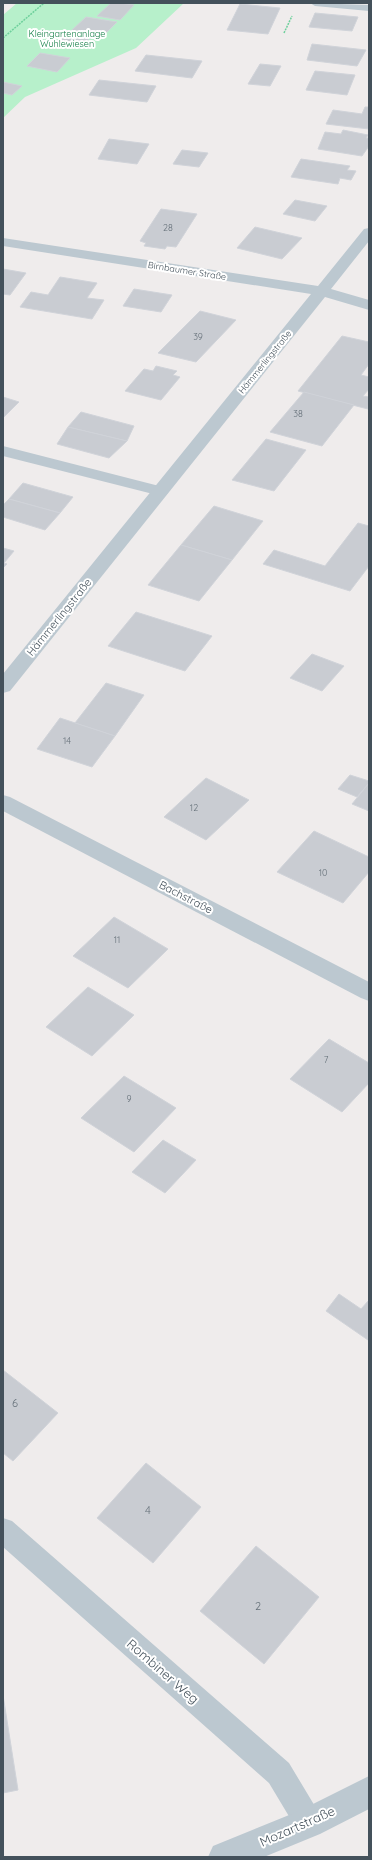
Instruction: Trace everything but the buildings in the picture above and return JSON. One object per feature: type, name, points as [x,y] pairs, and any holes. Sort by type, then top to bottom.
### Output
[{"type":"street","name":"Hämmerlingstraße","points":[[3,687],[369,232]]},
{"type":"street","name":"Birnbaumer Straße","points":[[3,242],[322,291],[369,305]]},
{"type":"street","name":"Bachstraße","points":[[3,802],[367,987]]},
{"type":"street","name":"Mozartstraße","points":[[224,1857],[309,1824],[369,1792]]},
{"type":"lane","points":[[315,3],[369,8]]},
{"type":"lane","points":[[3,451],[161,491]]},
{"type":"lane","name":"Rombiner Weg","points":[[3,1530],[279,1773],[309,1824]]},
{"type":"path","points":[[3,38],[44,3]]},
{"type":"path","points":[[284,33],[293,15]]},
{"type":"green space","name":"Kleingartenanlage Wuhlewiesen","points":[[17,3],[184,3],[136,48],[25,97],[3,118],[3,15]]}]
